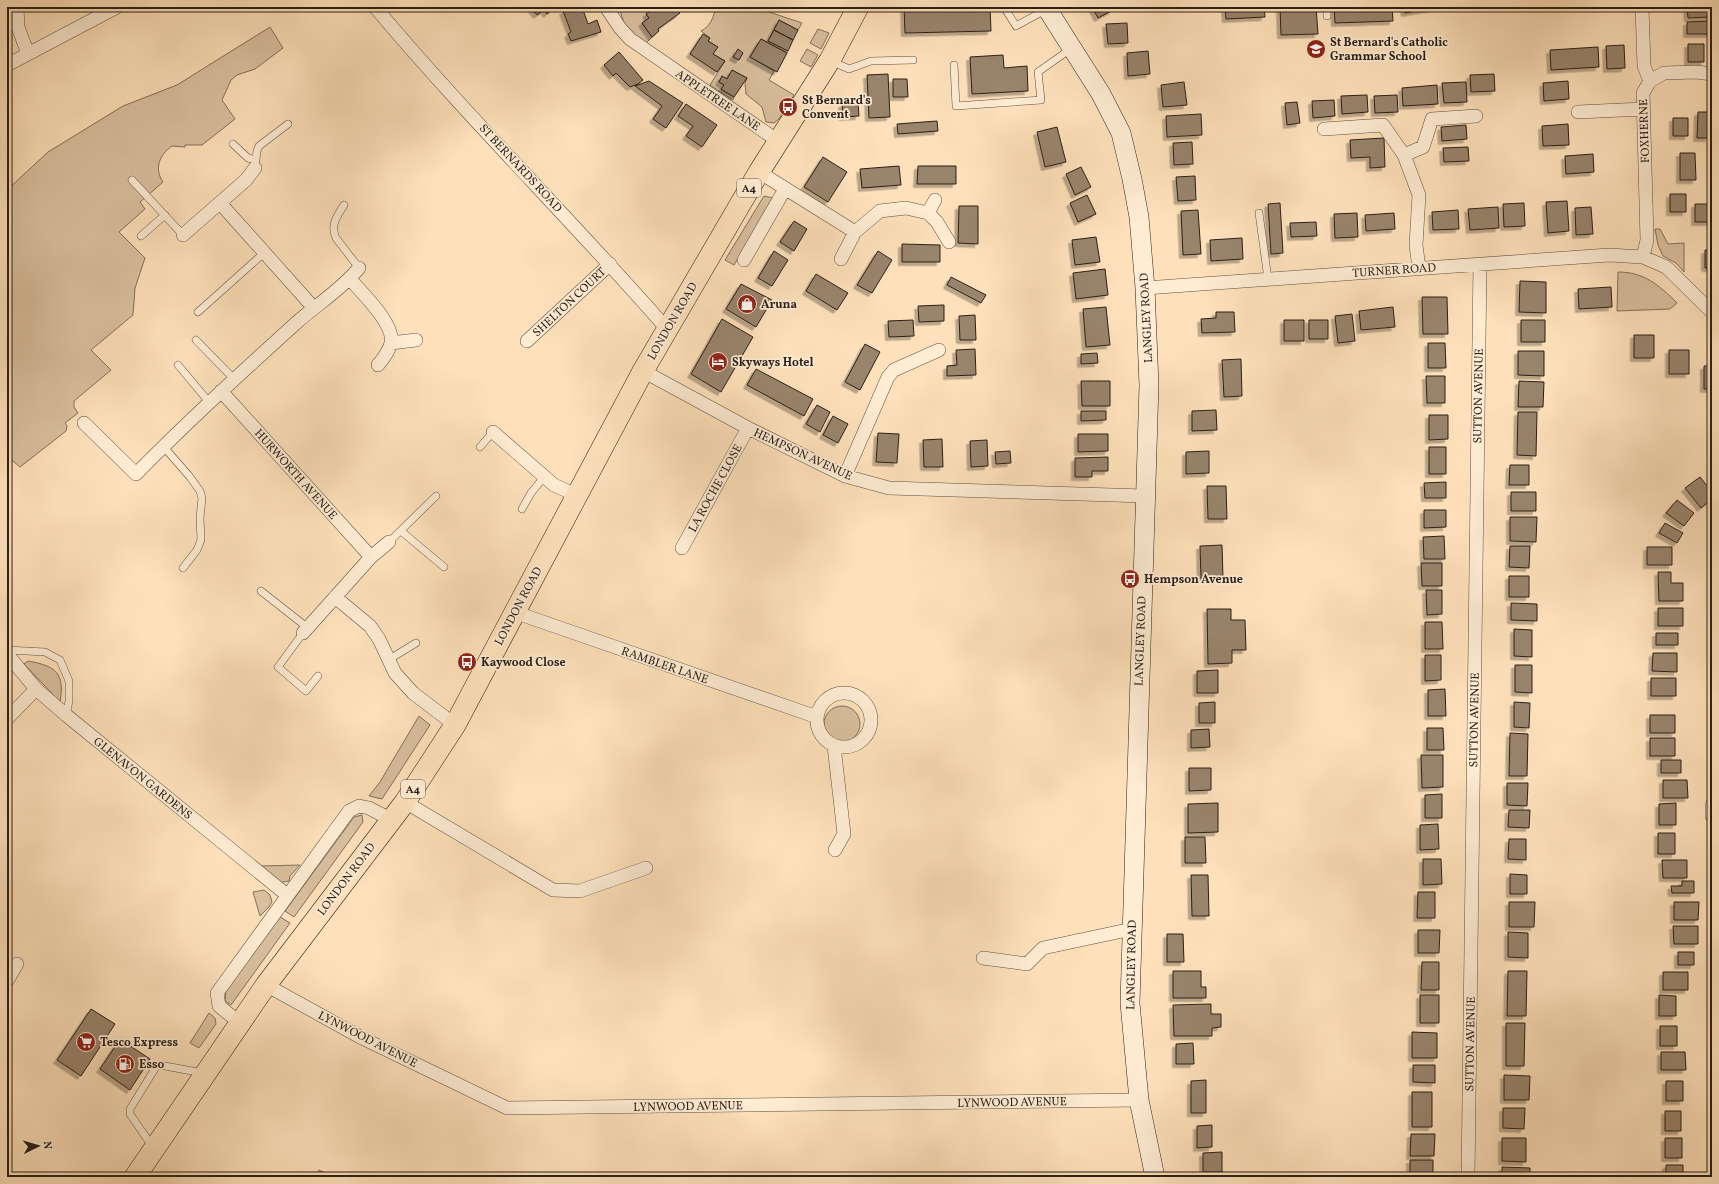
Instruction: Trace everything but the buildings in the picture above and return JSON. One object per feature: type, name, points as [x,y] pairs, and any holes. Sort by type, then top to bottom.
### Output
[{"type":"main road","name":"LONDON ROAD","points":[[134,1177],[207,1074],[266,985],[335,892],[405,802],[455,725],[576,494],[643,371],[758,172],[830,60],[858,7]]},
{"type":"street","points":[[17,7],[18,27],[28,54]]},
{"type":"street","points":[[7,65],[117,7]]},
{"type":"street","name":"ST BERNARDS ROAD","points":[[375,7],[416,56],[610,264],[667,330]]},
{"type":"street","name":"APPLETREE LANE","points":[[606,7],[624,33],[658,59],[778,141]]},
{"type":"street","name":"FOXHERNE","points":[[1642,7],[1644,66],[1650,81],[1643,93],[1647,240],[1643,257]]},
{"type":"street","name":"LANGLEY ROAD","points":[[1046,8],[1101,94],[1121,133],[1139,217],[1145,288],[1149,385],[1130,1003],[1139,1100],[1155,1177]]},
{"type":"street","points":[[1650,81],[1664,73],[1696,72],[1712,74]]},
{"type":"street","points":[[1578,112],[1644,109]]},
{"type":"street","points":[[1404,155],[1423,147],[1432,119],[1476,116]]},
{"type":"street","points":[[1324,129],[1383,125],[1404,155],[1419,195],[1416,245],[1419,268]]},
{"type":"street","points":[[183,235],[246,180],[256,164]]},
{"type":"street","points":[[758,172],[855,232]]},
{"type":"street","points":[[744,260],[785,188]]},
{"type":"street","points":[[928,213],[935,200]]},
{"type":"street","points":[[220,203],[313,307]]},
{"type":"street","points":[[841,259],[855,232],[880,211],[906,208],[928,213],[949,242]]},
{"type":"street","name":"TURNER ROAD","points":[[1145,288],[1609,255],[1643,257]]},
{"type":"street","points":[[1643,257],[1666,267],[1712,312]]},
{"type":"street","name":"SHELTON COURT","points":[[527,341],[610,264]]},
{"type":"street","name":"SUTTON AVENUE","points":[[1468,1177],[1480,264]]},
{"type":"street","points":[[84,423],[136,474],[209,402],[313,307],[350,279],[359,268]]},
{"type":"street","points":[[350,279],[378,312],[390,334],[391,343],[378,365]]},
{"type":"street","points":[[391,343],[416,340]]},
{"type":"street","points":[[845,476],[888,377],[894,370],[939,350]]},
{"type":"street","name":"HEMPSON AVENUE","points":[[643,371],[748,428],[845,476],[889,488],[1145,496]]},
{"type":"street","name":"HURWORTH AVENUE","points":[[221,391],[371,557]]},
{"type":"street","name":"LA ROCHE CLOSE","points":[[682,548],[748,428]]},
{"type":"street","points":[[493,432],[554,485],[576,494]]},
{"type":"street","points":[[306,630],[371,557],[390,542]]},
{"type":"street","points":[[335,597],[370,626],[379,639],[395,673],[413,693],[455,725]]},
{"type":"street","name":"RAMBLER LANE","points":[[514,612],[817,717]]},
{"type":"street","name":"GLENAVON GARDENS","points":[[7,654],[36,689],[66,715],[287,895]]},
{"type":"street","points":[[7,719],[36,689]]},
{"type":"street","points":[[849,693],[858,696],[865,702],[870,710],[872,719],[870,728],[866,736],[860,742],[852,746],[843,748],[834,746],[828,742],[819,731],[817,717],[819,708],[824,700],[832,695],[849,693]]},
{"type":"street","points":[[834,746],[844,834],[835,850]]},
{"type":"street","points":[[405,802],[553,890],[580,891],[646,868]]},
{"type":"street","points":[[1712,805],[1712,816]]},
{"type":"street","points":[[240,1023],[219,1006],[217,993],[349,811],[359,806],[369,808],[392,820]]},
{"type":"street","points":[[983,958],[1027,964],[1043,948],[1132,929]]},
{"type":"street","points":[[7,981],[17,964]]},
{"type":"street","name":"LYNWOOD AVENUE","points":[[266,985],[362,1038],[506,1108],[1139,1100]]},
{"type":"lane","points":[[1004,7],[1016,26],[1046,8]]},
{"type":"lane","points":[[1327,7],[1327,16]]},
{"type":"lane","points":[[954,65],[956,106],[1041,100],[1038,72],[1072,48]]},
{"type":"lane","points":[[830,60],[849,69],[872,61],[913,60]]},
{"type":"lane","points":[[256,164],[259,146],[288,124]]},
{"type":"lane","points":[[233,144],[256,164]]},
{"type":"lane","points":[[132,180],[183,235]]},
{"type":"lane","points":[[344,205],[334,222],[333,233],[359,268]]},
{"type":"lane","points":[[1259,213],[1268,279]]},
{"type":"lane","points":[[141,236],[165,215]]},
{"type":"lane","points":[[198,312],[264,253]]},
{"type":"lane","points":[[196,340],[234,379]]},
{"type":"lane","points":[[178,365],[209,402]]},
{"type":"lane","points":[[480,447],[493,432]]},
{"type":"lane","points":[[163,446],[190,477],[200,491],[202,498],[201,540],[197,550],[183,568]]},
{"type":"lane","points":[[522,509],[531,492],[544,477]]},
{"type":"lane","points":[[390,542],[436,496]]},
{"type":"lane","points":[[401,531],[444,567]]},
{"type":"lane","points":[[261,591],[306,630],[278,667],[306,691],[318,676]]},
{"type":"lane","points":[[388,660],[416,643]]},
{"type":"lane","points":[[7,650],[45,652],[60,660],[69,680],[69,701],[66,715]]},
{"type":"lane","points":[[154,1149],[130,1114],[130,1109],[156,1067],[159,1065],[207,1074]]},
{"type":"shaded area","points":[[619,7],[656,7],[646,14],[649,18],[642,23],[652,37],[645,44],[626,30]]},
{"type":"shaded area","points":[[716,7],[771,7],[769,12],[802,23],[798,30],[779,20],[768,41],[788,51],[787,53],[761,39],[750,57],[774,71],[769,80],[794,95],[779,119],[774,123],[766,122],[762,107],[746,94],[745,83],[747,78],[732,70],[727,79],[722,76],[719,82],[724,85],[721,90],[734,97],[733,100],[710,85],[725,61],[713,54],[717,47],[708,41],[710,38],[701,31],[713,18]]},
{"type":"shaded area","points":[[270,27],[283,48],[255,69],[237,75],[231,80],[222,100],[235,119],[202,145],[185,145],[185,147],[172,146],[159,162],[158,167],[160,177],[163,182],[140,202],[145,209],[119,232],[145,258],[135,288],[133,315],[91,350],[111,370],[74,401],[74,407],[78,413],[65,423],[67,426],[66,431],[20,467],[7,456],[7,190],[48,152],[123,106],[177,85]]},
{"type":"shaded area","points":[[818,29],[829,33],[821,49],[810,43]]},
{"type":"shaded area","points":[[807,49],[818,55],[811,67],[800,61]]},
{"type":"shaded area","points":[[764,196],[773,198],[734,265],[725,260]]},
{"type":"shaded area","points":[[1655,229],[1660,229],[1668,244],[1684,243],[1684,272],[1676,263],[1663,256],[1658,245]]},
{"type":"shaded area","points":[[1618,272],[1636,274],[1643,277],[1657,285],[1677,303],[1670,309],[1617,311]]},
{"type":"shaded area","points":[[28,661],[46,665],[56,672],[61,684],[60,702],[24,664]]},
{"type":"shaded area","points":[[846,706],[855,711],[859,717],[859,731],[855,737],[846,742],[838,742],[829,737],[825,731],[824,720],[829,711],[835,707]]},
{"type":"shaded area","points":[[419,716],[430,725],[382,799],[369,796],[380,782]]},
{"type":"shaded area","points":[[362,815],[363,822],[294,917],[285,911],[354,817]]},
{"type":"shaded area","points":[[300,865],[290,876],[289,881],[278,883],[260,866]]},
{"type":"shaded area","points":[[264,890],[270,895],[272,902],[260,916],[253,892]]},
{"type":"shaded area","points":[[280,917],[290,923],[231,1005],[225,1001],[226,990]]},
{"type":"shaded area","points":[[209,1013],[215,1018],[216,1024],[199,1048],[190,1043]]},
{"type":"shaded area","points":[[319,1170],[334,1177],[315,1177]]},
{"type":"place","name":"St Bernard's Catholic Grammar School","points":[[1316,49]]},
{"type":"place","name":"St Bernard's Convent","points":[[788,107]]},
{"type":"place","name":"Aruna","points":[[747,304]]},
{"type":"place","name":"Skyways Hotel","points":[[718,362]]},
{"type":"place","name":"Hempson Avenue","points":[[1130,579]]},
{"type":"place","name":"Kaywood Close","points":[[467,662]]},
{"type":"place","name":"Tesco Express","points":[[86,1042]]},
{"type":"place","name":"Esso","points":[[125,1064]]}]
